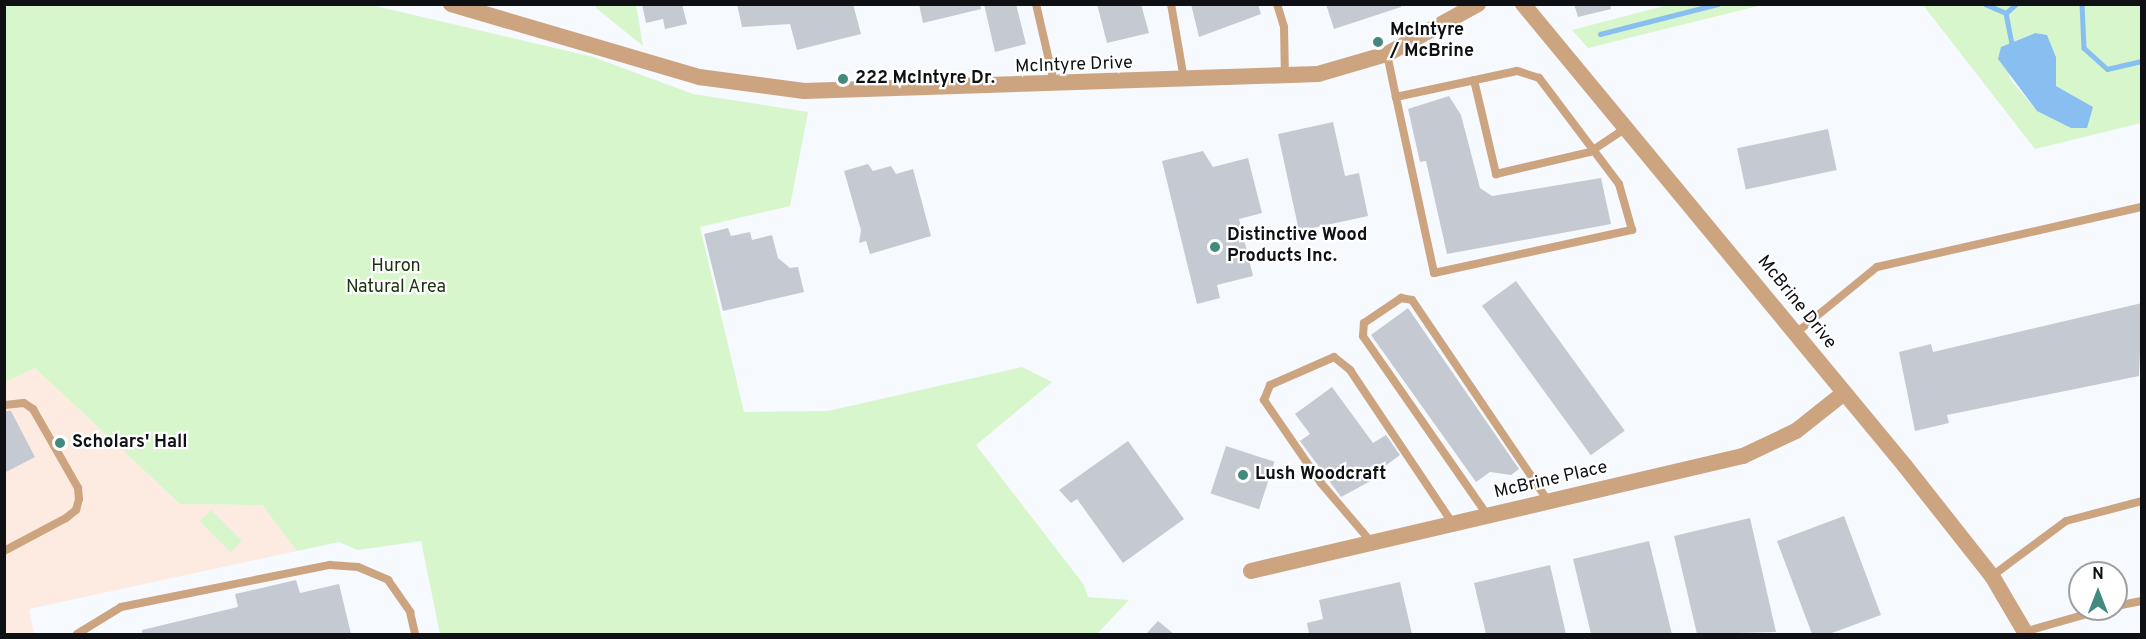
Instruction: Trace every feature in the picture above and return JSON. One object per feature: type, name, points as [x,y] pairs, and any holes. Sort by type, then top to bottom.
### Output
[{"type":"street","name":"McIntyre Drive","points":[[451,4],[699,77],[804,91],[1184,82],[1318,74],[1387,54],[1478,4]]},
{"type":"street","name":"McBrine Drive","points":[[1523,4],[1797,333],[1992,576],[2025,633]]},
{"type":"street","name":"McBrine Place","points":[[1251,571],[1743,456],[1796,431],[1844,393]]},
{"type":"lane","points":[[1036,4],[1056,86]]},
{"type":"lane","points":[[1171,4],[1184,82]]},
{"type":"lane","points":[[1277,4],[1284,27],[1285,77]]},
{"type":"lane","points":[[1387,54],[1396,97],[1434,273],[1632,230],[1619,184],[1590,152],[1539,78],[1517,71],[1396,97]]},
{"type":"lane","points":[[1474,80],[1496,174],[1590,152],[1626,128]]},
{"type":"lane","points":[[1797,333],[1877,267],[2142,207]]},
{"type":"lane","points":[[1488,516],[1363,336],[1364,323],[1401,298],[1412,300],[1549,502]]},
{"type":"lane","points":[[1372,543],[1321,483],[1264,400],[1270,385],[1334,357],[1350,370],[1453,524]]},
{"type":"lane","points":[[4,405],[24,403],[33,409],[78,488],[76,510],[66,518],[4,551]]},
{"type":"lane","points":[[1992,576],[2066,521],[2142,501]]},
{"type":"lane","points":[[77,634],[121,607],[330,565],[358,567],[388,580],[410,612],[416,634]]},
{"type":"lane","points":[[2025,633],[2068,620]]},
{"type":"shaded area","name":"Scholars' Hall","points":[[35,368],[180,504],[262,505],[297,551],[29,609],[34,634],[5,634],[4,382]]},
{"type":"green space","name":"Huron Natural Area","points":[[4,5],[371,5],[593,57],[693,94],[808,112],[790,206],[700,227],[744,412],[828,411],[1022,367],[1052,382],[976,445],[1084,585],[1088,597],[1129,600],[1097,634],[440,634],[421,541],[358,550],[339,542],[297,551],[262,505],[180,504],[35,368],[5,382]]},
{"type":"green space","points":[[595,5],[636,5],[643,46],[596,8]]},
{"type":"green space","points":[[1668,5],[1762,5],[1588,48],[1572,30]]},
{"type":"green space","points":[[1923,5],[2141,5],[2141,123],[2035,149]],"holes":[[[2034,33],[2047,35],[2056,57],[2056,86],[2077,98],[2037,111],[2010,79],[2001,47]]]},
{"type":"green space","points":[[211,510],[242,541],[231,552],[200,521]]},
{"type":"water","points":[[2035,33],[2047,35],[2056,57],[2056,86],[2093,107],[2087,128],[2071,128],[2037,111],[1998,59],[2001,47]]},
{"type":"building","points":[[642,4],[682,4],[687,24],[665,29],[663,19],[646,23]]},
{"type":"building","points":[[737,4],[853,4],[861,34],[797,50],[790,24],[742,27]]},
{"type":"building","points":[[919,4],[980,4],[981,9],[923,23]]},
{"type":"building","points":[[984,4],[1016,4],[1026,44],[995,52]]},
{"type":"building","points":[[1097,4],[1141,4],[1149,33],[1107,43]]},
{"type":"building","points":[[1191,4],[1258,4],[1261,14],[1199,37]]},
{"type":"building","points":[[1326,4],[1400,4],[1401,7],[1334,29]]},
{"type":"building","points":[[1574,4],[1610,4],[1611,9],[1578,17]]},
{"type":"building","points":[[1449,96],[1461,115],[1480,188],[1492,196],[1601,178],[1611,224],[1447,254],[1426,161],[1420,162],[1408,109]]},
{"type":"building","points":[[1333,122],[1345,176],[1359,173],[1368,216],[1299,231],[1278,134]]},
{"type":"building","points":[[1828,129],[1837,170],[1746,189],[1737,148]]},
{"type":"building","name":"Distinctive Wood Products Inc.","points":[[1203,151],[1213,167],[1248,158],[1262,213],[1239,219],[1253,276],[1217,285],[1220,298],[1197,304],[1162,161]]},
{"type":"building","points":[[868,164],[873,171],[891,166],[896,174],[913,169],[931,236],[870,254],[866,241],[859,243],[861,230],[844,171]]},
{"type":"building","points":[[728,228],[731,236],[750,232],[752,240],[772,235],[778,258],[790,268],[798,267],[804,292],[723,311],[704,234]]},
{"type":"building","points":[[1516,281],[1625,431],[1591,455],[1482,306]]},
{"type":"building","points":[[2142,303],[2139,376],[1947,415],[1949,423],[1915,431],[1899,352],[1931,344],[1933,352]]},
{"type":"building","points":[[1408,308],[1519,469],[1511,475],[1490,472],[1476,482],[1371,335]]},
{"type":"building","points":[[1332,387],[1373,443],[1386,435],[1400,455],[1377,472],[1380,476],[1341,497],[1300,441],[1310,434],[1295,414]]},
{"type":"building","points":[[4,411],[11,411],[35,457],[4,473]]},
{"type":"building","points":[[1128,441],[1184,519],[1123,563],[1077,499],[1071,503],[1059,490]]},
{"type":"building","name":"Lush Woodcraft","points":[[1226,446],[1275,462],[1259,509],[1211,494]]},
{"type":"building","points":[[1844,516],[1881,615],[1829,634],[1812,634],[1777,541]]},
{"type":"building","points":[[1750,518],[1776,632],[1697,634],[1674,536]]},
{"type":"building","points":[[1649,541],[1672,634],[1591,634],[1573,559]]},
{"type":"building","points":[[1550,565],[1566,634],[1486,634],[1474,583]]},
{"type":"building","points":[[296,580],[300,593],[339,584],[351,634],[142,634],[142,630],[238,607],[235,594]]},
{"type":"building","points":[[1400,582],[1412,634],[1309,634],[1307,623],[1323,619],[1319,600]]},
{"type":"building","points":[[1158,621],[1174,634],[1146,634]]},
{"type":"waterway","points":[[1600,34],[1718,4]]},
{"type":"waterway","points":[[1985,4],[2006,13],[2016,4]]},
{"type":"waterway","points":[[2082,4],[2084,48],[2107,69],[2142,61]]},
{"type":"waterway","points":[[2006,13],[2012,45]]},
{"type":"place","name":"McIntyre / McBrine","points":[[1378,42]]},
{"type":"place","name":"222 McIntyre Dr.","points":[[843,79]]},
{"type":"place","name":"Distinctive Wood Products Inc.","points":[[1215,247]]},
{"type":"place","name":"Scholars' Hall","points":[[60,443]]},
{"type":"place","name":"Lush Woodcraft","points":[[1243,475]]}]
